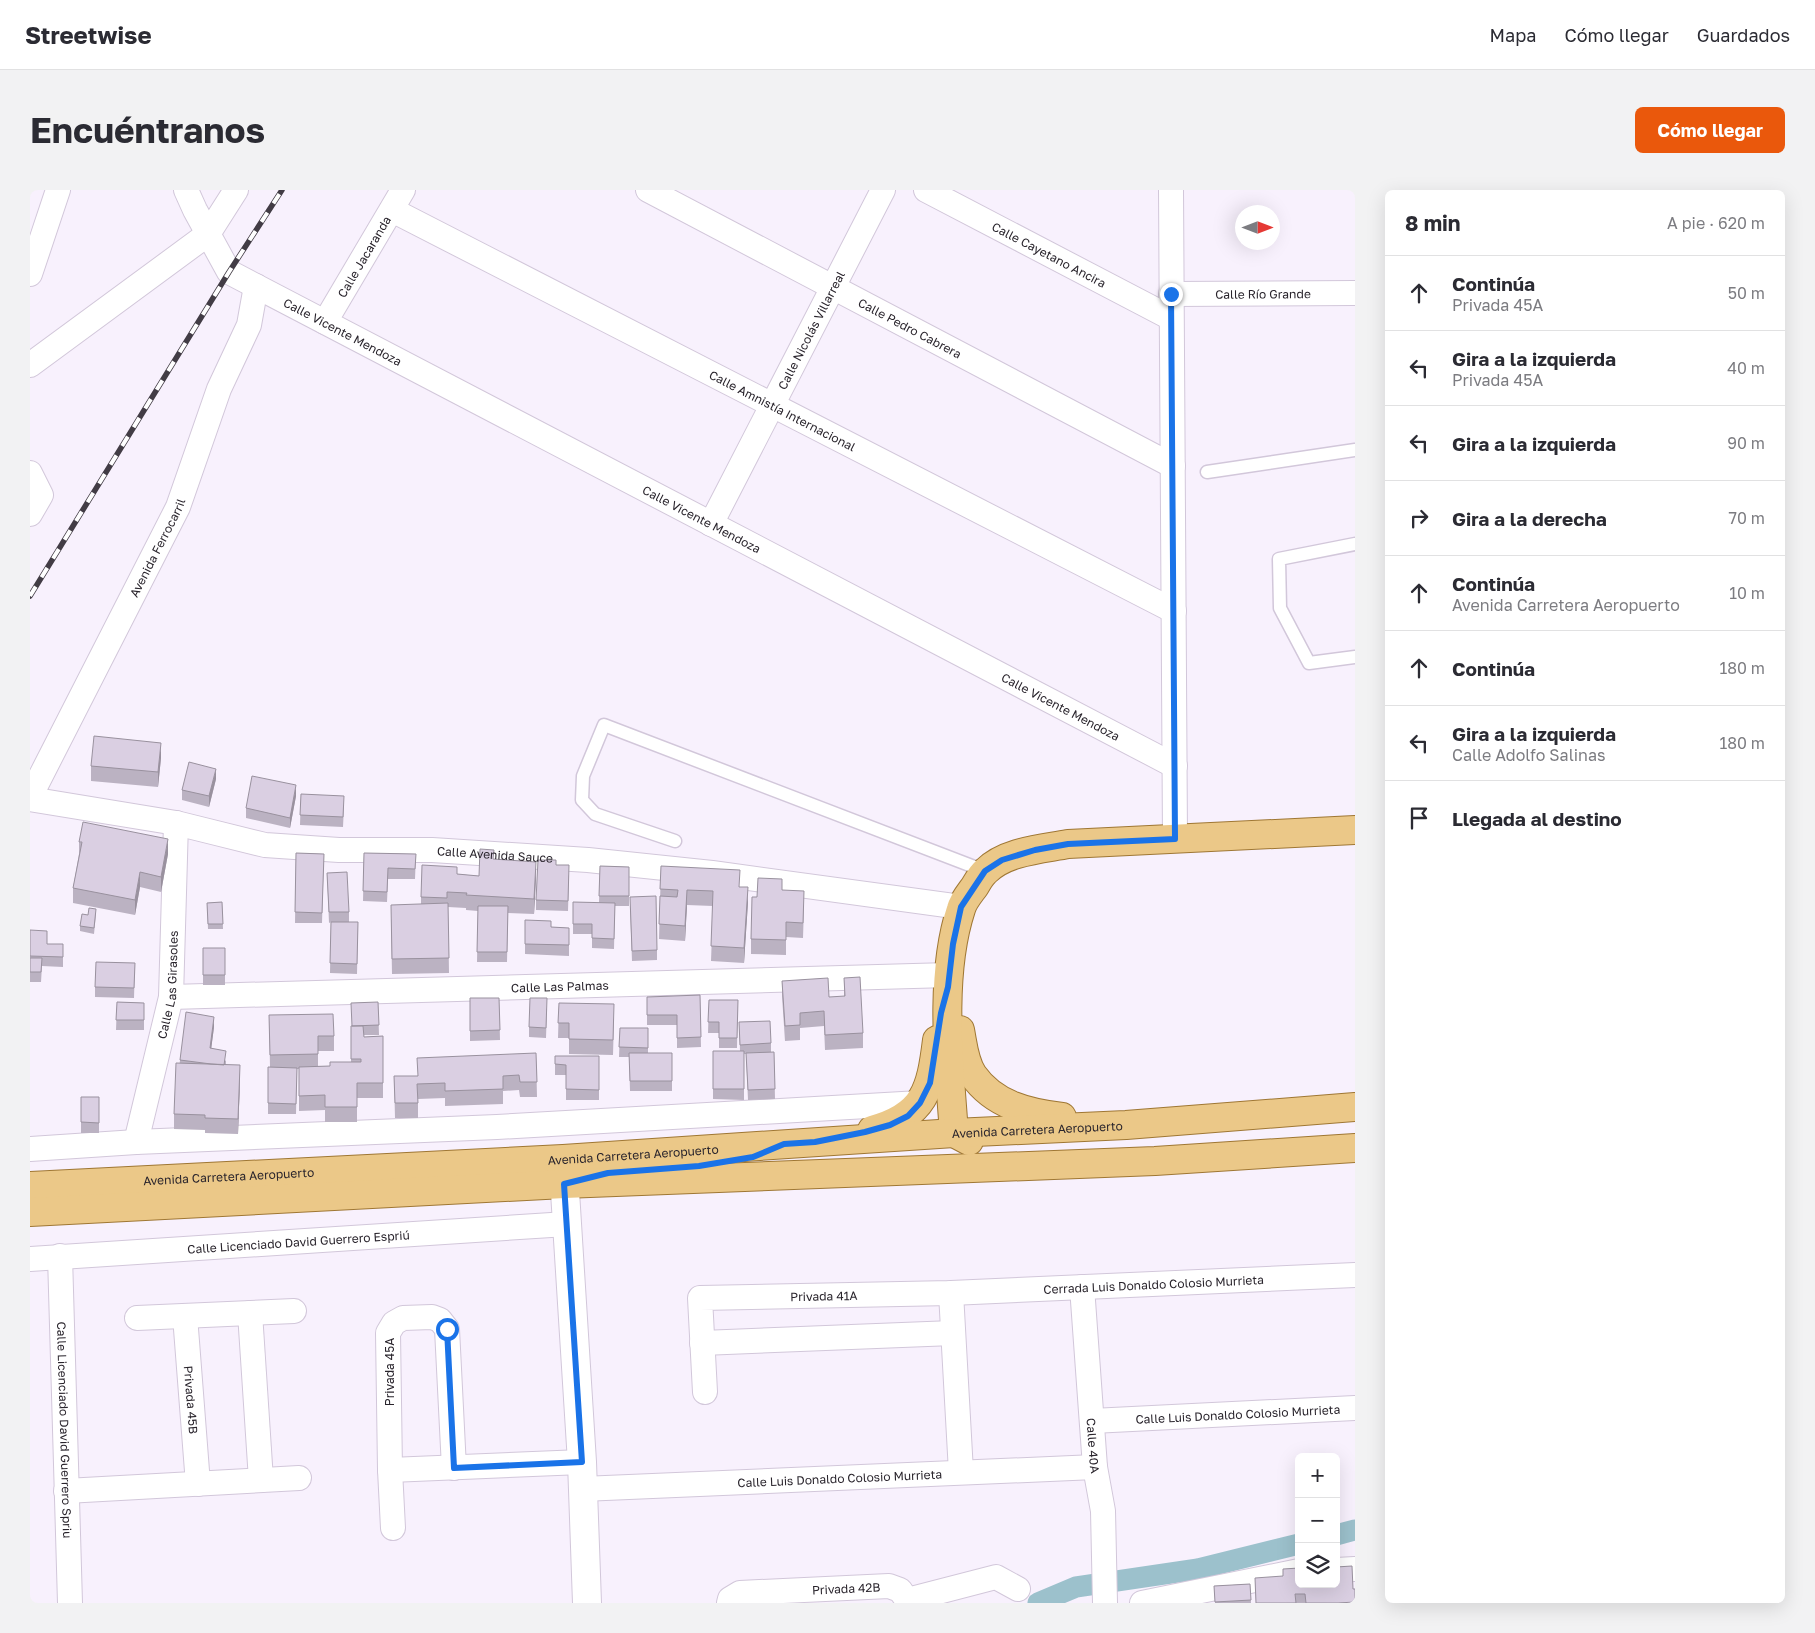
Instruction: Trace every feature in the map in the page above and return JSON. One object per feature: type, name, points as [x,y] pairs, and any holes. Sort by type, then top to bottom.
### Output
[{"type":"main road","points":[[1101,1163],[1066,1156],[975,1144],[954,1133],[949,1066],[949,981],[953,944],[961,907],[985,871],[1002,860],[1035,850],[1068,844],[1355,830]]},
{"type":"main road","points":[[815,1142],[890,1125],[908,1116],[920,1103],[930,1083],[941,1013],[949,981]]},
{"type":"main road","points":[[949,981],[972,1074],[994,1097],[1024,1110],[1051,1116],[1126,1125]]},
{"type":"main road","name":"Avenida Carretera Aeropuerto","points":[[30,1212],[564,1172],[784,1144],[954,1133],[1126,1125],[1355,1108]]},
{"type":"main road","name":"Avenida Carretera Aeropuerto","points":[[30,1186],[564,1172],[1101,1163],[1355,1148]]},
{"type":"street","points":[[30,274],[58,190]]},
{"type":"street","points":[[186,190],[194,210],[208,234]]},
{"type":"street","points":[[30,365],[208,234],[236,190]]},
{"type":"street","name":"Calle Pedro Cabrera","points":[[648,190],[1173,466]]},
{"type":"street","name":"Calle Nicolás Villarreal","points":[[711,524],[883,190]]},
{"type":"street","name":"Calle Cayetano Ancira","points":[[926,190],[1171,318]]},
{"type":"street","points":[[1170,190],[1175,839]]},
{"type":"street","name":"Calle Jacaranda","points":[[325,322],[397,200]]},
{"type":"street","name":"Calle Amnistía Internacional","points":[[397,200],[772,406],[1174,610]]},
{"type":"street","name":"Calle Vicente Mendoza","points":[[208,234],[229,272],[1175,766]]},
{"type":"street","name":"Avenida Ferrocarril","points":[[30,798],[178,507],[219,389],[248,325],[256,286]]},
{"type":"street","name":"Calle Río Grande","points":[[1171,294],[1355,294]]},
{"type":"street","points":[[30,473],[41,495],[30,514]]},
{"type":"street","name":"Calle Avenida Sauce","points":[[30,798],[176,823],[265,845],[330,850],[432,850],[588,860],[712,874],[961,907]]},
{"type":"street","name":"Calle Las Girasoles","points":[[136,1142],[171,997],[176,823]]},
{"type":"street","name":"Calle Las Palmas","points":[[171,997],[949,981]]},
{"type":"street","points":[[30,1149],[136,1142],[487,1128],[920,1103]]},
{"type":"street","points":[[564,1172],[582,1462],[587,1603],[572,1603]]},
{"type":"street","name":"Calle Licenciado David Guerrero Espriú","points":[[30,1259],[567,1224]]},
{"type":"street","name":"Calle Licenciado David Guerrero Spriu","points":[[60,1256],[70,1603]]},
{"type":"street","name":"Cerrada Luis Donaldo Colosio Murrieta","points":[[951,1293],[1355,1275]]},
{"type":"street","name":"Calle 40A","points":[[1082,1287],[1095,1467],[1103,1511],[1105,1599]]},
{"type":"street","points":[[951,1293],[961,1472]]},
{"type":"street","name":"Privada 41A","points":[[705,1392],[700,1298],[951,1293]]},
{"type":"street","points":[[137,1318],[294,1311]]},
{"type":"street","points":[[250,1313],[261,1480]]},
{"type":"street","name":"Privada 45B","points":[[185,1316],[198,1484]]},
{"type":"street","name":"Privada 45A","points":[[393,1528],[390,1470],[388,1333],[394,1323],[403,1318],[432,1317],[440,1320],[447,1329],[454,1468]]},
{"type":"street","points":[[702,1342],[953,1333]]},
{"type":"street","name":"Calle Luis Donaldo Colosio Murrieta","points":[[1092,1421],[1355,1408]]},
{"type":"street","points":[[390,1470],[582,1462]]},
{"type":"street","name":"Calle Luis Donaldo Colosio Murrieta","points":[[582,1489],[1095,1467]]},
{"type":"street","points":[[66,1491],[299,1478]]},
{"type":"street","points":[[1340,1570],[1355,1570]]},
{"type":"street","points":[[1142,1603],[1295,1572]]},
{"type":"street","name":"Privada 42B","points":[[729,1603],[730,1599],[740,1593],[889,1586],[900,1590],[906,1601],[996,1577],[1018,1589]]},
{"type":"lane","points":[[1207,472],[1355,450]]},
{"type":"lane","points":[[1355,544],[1279,559],[1280,608],[1310,663],[1355,657]]},
{"type":"lane","points":[[676,841],[595,814],[582,800],[583,776],[604,725],[985,871]]},
{"type":"building","points":[[94,736],[161,743],[158,772],[91,766]]},
{"type":"building","points":[[189,762],[216,769],[209,796],[182,790]]},
{"type":"building","points":[[252,776],[296,785],[290,818],[246,808]]},
{"type":"building","points":[[301,794],[344,796],[343,817],[300,815]]},
{"type":"building","points":[[83,822],[168,839],[161,877],[140,872],[135,900],[73,888],[82,842],[79,842]]},
{"type":"building","points":[[480,849],[494,850],[493,859],[536,862],[534,899],[447,892],[447,898],[421,897],[422,865],[457,867],[457,874],[479,876]]},
{"type":"building","points":[[296,853],[324,854],[322,913],[295,912]]},
{"type":"building","points":[[364,853],[416,854],[415,869],[388,868],[387,892],[363,891]]},
{"type":"building","points":[[538,860],[556,860],[556,865],[569,865],[568,901],[536,900]]},
{"type":"building","points":[[600,866],[629,867],[629,896],[599,896]]},
{"type":"building","points":[[661,866],[740,870],[739,887],[748,887],[744,948],[711,946],[713,891],[687,890],[685,926],[659,924],[660,896],[677,897],[678,890],[660,889]]},
{"type":"building","points":[[347,872],[349,912],[329,912],[327,873]]},
{"type":"building","points":[[758,878],[782,879],[782,890],[804,891],[803,923],[786,922],[786,940],[751,939],[752,897],[757,897]]},
{"type":"building","points":[[656,896],[657,950],[632,951],[630,897]]},
{"type":"building","points":[[222,902],[223,924],[208,924],[207,903]]},
{"type":"building","points":[[573,902],[615,903],[614,939],[592,938],[592,924],[573,924]]},
{"type":"building","points":[[448,903],[449,958],[392,959],[391,905]]},
{"type":"building","points":[[478,906],[508,906],[507,952],[477,952]]},
{"type":"building","points":[[89,908],[96,909],[94,928],[80,926],[82,914],[88,915]]},
{"type":"building","points":[[525,920],[551,921],[551,927],[569,928],[569,945],[525,944]]},
{"type":"building","points":[[331,922],[358,922],[357,964],[330,963]]},
{"type":"building","points":[[30,930],[47,931],[47,944],[63,944],[63,957],[30,956]]},
{"type":"building","points":[[203,948],[225,948],[225,975],[203,975]]},
{"type":"building","points":[[30,958],[42,958],[41,972],[30,972]]},
{"type":"building","points":[[96,962],[135,963],[134,988],[95,987]]},
{"type":"building","points":[[860,977],[863,1033],[825,1035],[824,1011],[800,1013],[800,1025],[785,1026],[782,981],[828,978],[829,997],[845,996],[844,978]]},
{"type":"building","points":[[700,995],[701,1037],[677,1038],[677,1015],[647,1015],[647,997]]},
{"type":"building","points":[[470,998],[499,998],[500,1030],[470,1031]]},
{"type":"building","points":[[530,998],[547,998],[546,1028],[529,1027]]},
{"type":"building","points":[[709,1000],[738,1000],[737,1038],[719,1038],[719,1022],[708,1022]]},
{"type":"building","points":[[117,1002],[144,1003],[144,1020],[116,1020]]},
{"type":"building","points":[[378,1002],[379,1025],[352,1026],[351,1003]]},
{"type":"building","points":[[559,1003],[614,1004],[613,1040],[569,1039],[569,1023],[558,1023]]},
{"type":"building","points":[[186,1012],[214,1017],[210,1048],[226,1051],[224,1065],[180,1060]]},
{"type":"building","points":[[333,1014],[334,1036],[318,1036],[318,1054],[270,1055],[269,1015]]},
{"type":"building","points":[[770,1021],[771,1043],[740,1045],[739,1022]]},
{"type":"building","points":[[351,1026],[363,1026],[364,1037],[383,1036],[383,1083],[357,1083],[357,1107],[325,1107],[325,1095],[299,1096],[299,1067],[330,1066],[330,1062],[361,1062],[361,1059],[351,1059]]},
{"type":"building","points":[[620,1028],[648,1028],[648,1048],[619,1047]]},
{"type":"building","points":[[713,1051],[744,1051],[744,1089],[713,1089]]},
{"type":"building","points":[[774,1052],[775,1089],[748,1090],[746,1053]]},
{"type":"building","points":[[536,1053],[537,1082],[520,1082],[519,1075],[503,1076],[503,1089],[445,1091],[445,1083],[417,1084],[418,1103],[395,1103],[394,1076],[418,1076],[417,1058]]},
{"type":"building","points":[[629,1053],[672,1053],[672,1081],[630,1081]]},
{"type":"building","points":[[555,1056],[599,1056],[599,1090],[566,1089],[566,1065],[555,1064]]},
{"type":"building","points":[[176,1063],[240,1065],[238,1119],[205,1118],[205,1115],[174,1114]]},
{"type":"building","points":[[268,1067],[297,1068],[296,1104],[268,1103]]},
{"type":"building","points":[[81,1097],[99,1097],[99,1123],[81,1122]]},
{"type":"building","points":[[1352,1566],[1355,1602],[1306,1603],[1305,1594],[1295,1594],[1296,1603],[1256,1603],[1255,1578],[1283,1576],[1283,1569],[1295,1568],[1295,1588],[1340,1588],[1340,1567]]},
{"type":"building","points":[[1250,1584],[1251,1600],[1215,1602],[1214,1586]]},
{"type":"waterway","points":[[1340,1534],[1355,1530]]},
{"type":"waterway","points":[[1038,1603],[1076,1587],[1198,1569],[1295,1545]]},
{"type":"railway","points":[[30,596],[229,272],[282,190]]},
{"type":"route","points":[[447,1329],[454,1468],[582,1462],[564,1184],[608,1173],[699,1166],[753,1157],[784,1144],[815,1142],[865,1132],[890,1125],[908,1116],[920,1103],[930,1083],[961,907],[985,871],[1002,860],[1035,850],[1068,844],[1175,839],[1171,294]]}]
